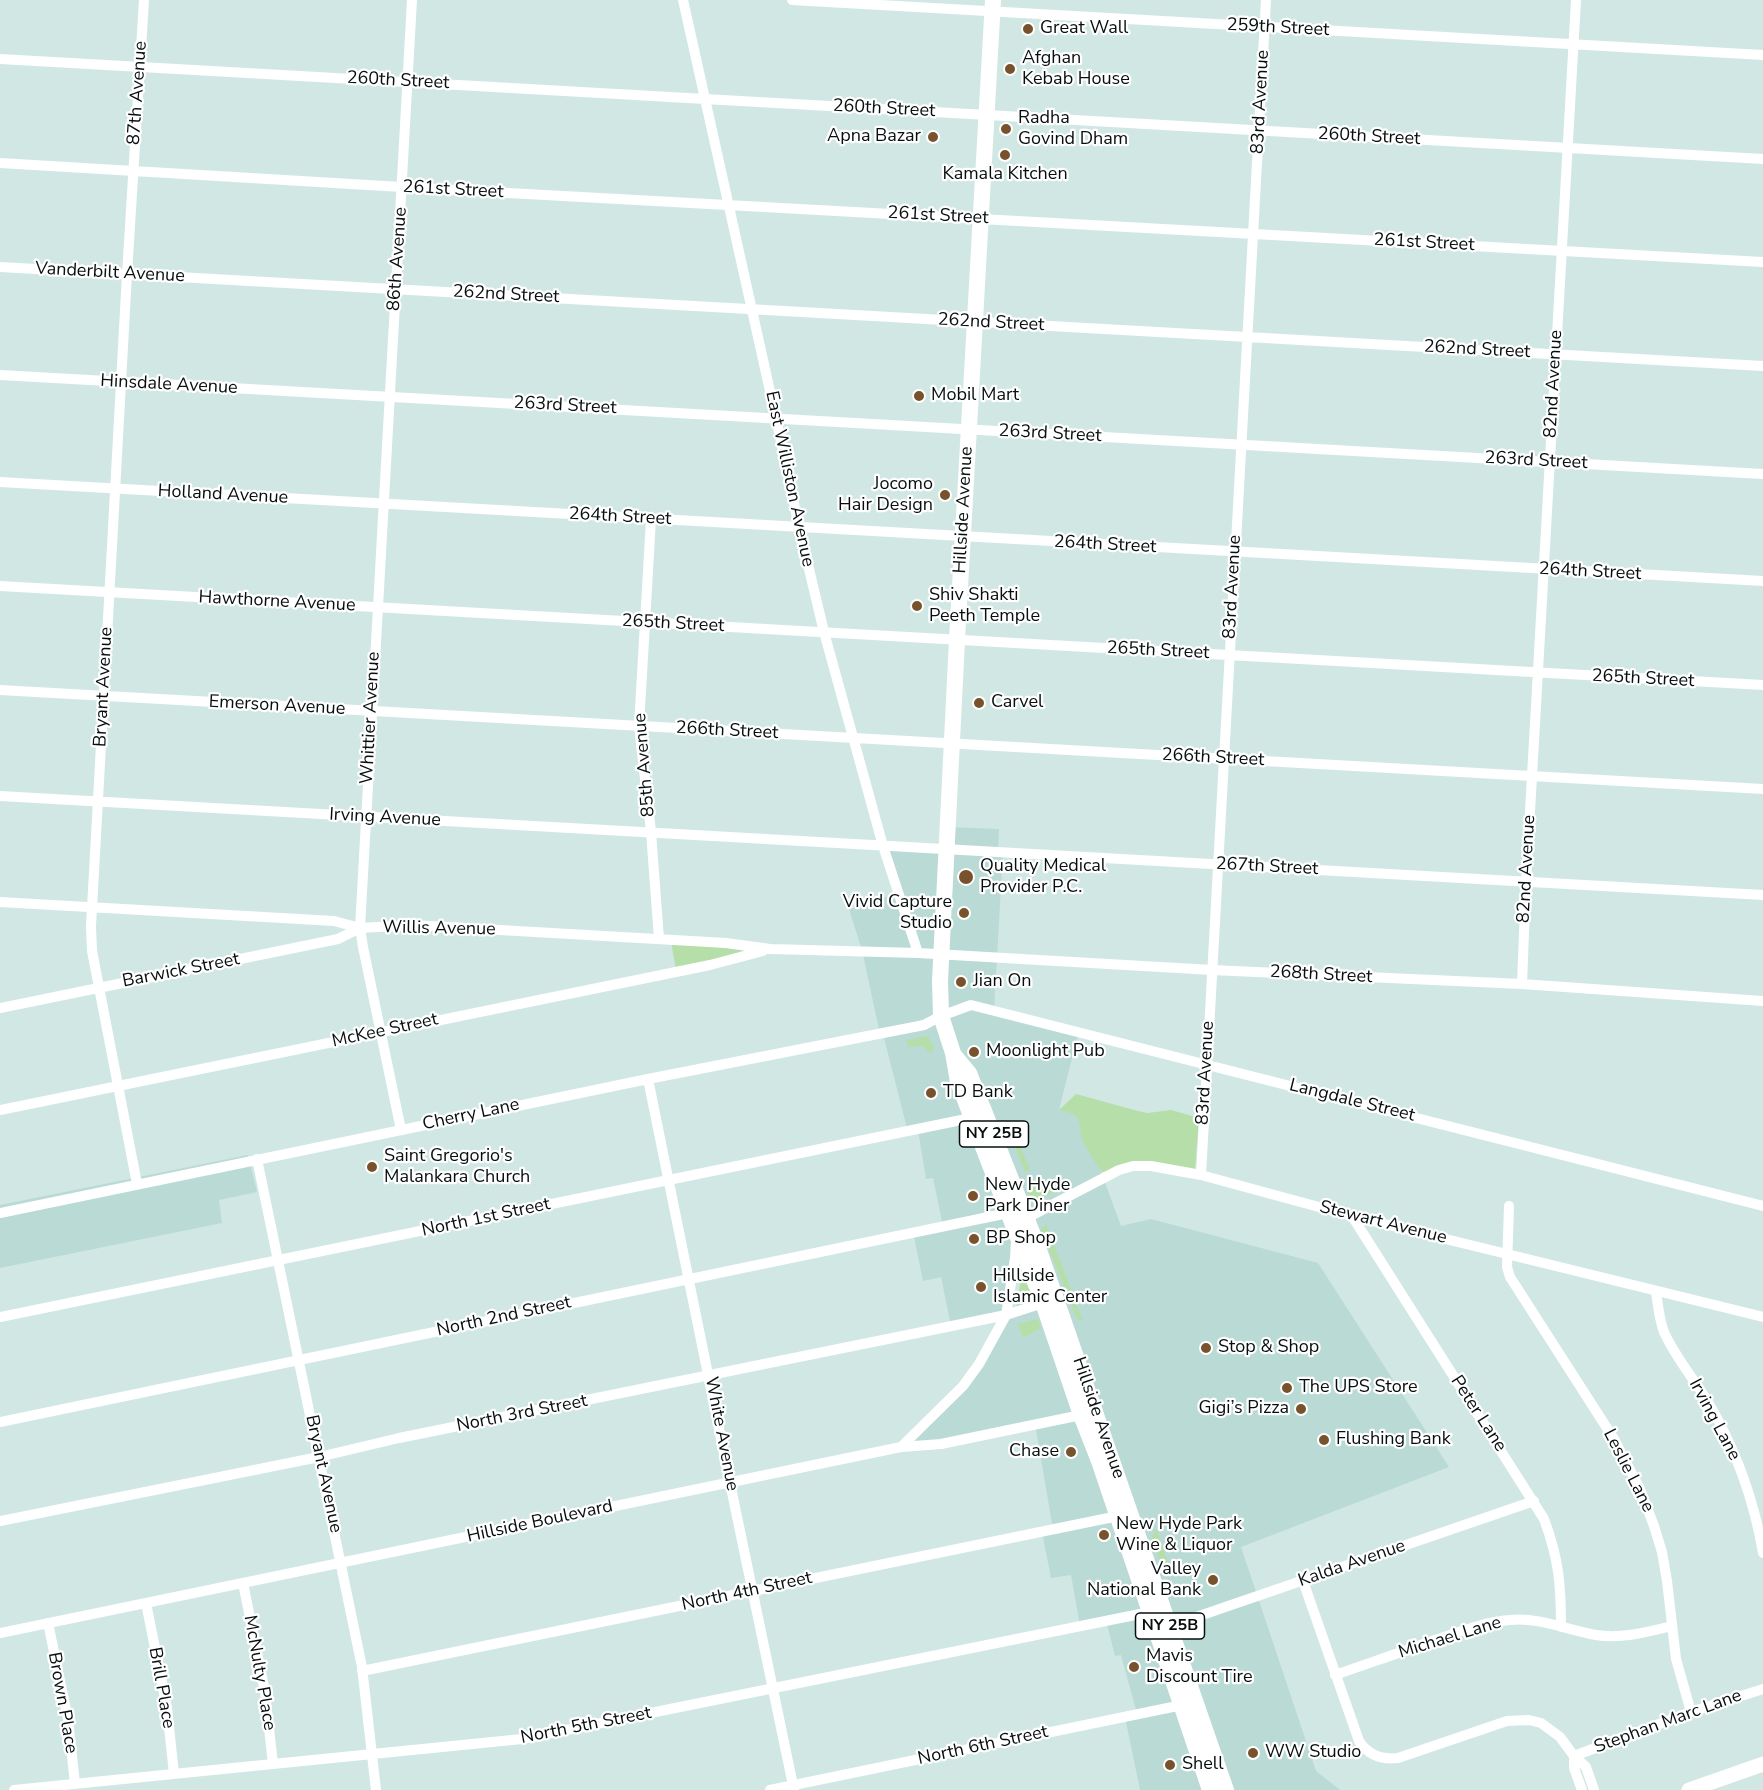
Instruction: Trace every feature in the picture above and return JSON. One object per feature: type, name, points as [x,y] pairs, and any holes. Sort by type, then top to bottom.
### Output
[{"type":"main road","name":"Hillside Avenue","points":[[993,6],[957,640],[941,955],[941,1016],[953,1053],[958,1082],[971,1118],[1016,1223],[1125,1515],[1170,1626],[1210,1790]]},
{"type":"main road","name":"Hillside Avenue","points":[[953,1053],[969,1073],[1016,1223],[1081,1415],[1125,1515],[1150,1611],[1226,1790]]},
{"type":"main road","points":[[1689,1790],[1763,1764]]},
{"type":"street","name":"87th Avenue","points":[[132,186],[144,0]]},
{"type":"street","name":"86th Avenue","points":[[387,446],[412,0]]},
{"type":"street","name":"East Williston Avenue","points":[[683,0],[824,632],[883,846],[918,953]]},
{"type":"street","name":"259th Street","points":[[792,0],[993,6],[1265,27],[1763,55]]},
{"type":"street","name":"83rd Avenue","points":[[1201,1174],[1266,0]]},
{"type":"street","name":"82nd Avenue","points":[[1522,984],[1576,0]]},
{"type":"street","name":"260th Street","points":[[2,59],[1763,159]]},
{"type":"street","name":"261st Street","points":[[0,163],[1763,262]]},
{"type":"street","name":"Bryant Avenue","points":[[132,186],[92,907],[92,951],[137,1184]]},
{"type":"street","name":"Vanderbilt Avenue","points":[[0,267],[220,279]]},
{"type":"street","name":"262nd Street","points":[[220,279],[1763,366]]},
{"type":"street","name":"Hinsdale Avenue","points":[[0,375],[338,395]]},
{"type":"street","name":"263rd Street","points":[[338,395],[390,396],[1763,474]]},
{"type":"street","name":"Whittier Avenue","points":[[387,446],[360,928],[401,1130]]},
{"type":"street","name":"Holland Avenue","points":[[0,482],[447,507]]},
{"type":"street","name":"264th Street","points":[[447,507],[1763,582]]},
{"type":"street","name":"85th Avenue","points":[[651,519],[639,726],[651,832],[659,939]]},
{"type":"street","name":"Hawthorne Avenue","points":[[0,586],[553,616]]},
{"type":"street","name":"265th Street","points":[[553,616],[1763,685]]},
{"type":"street","name":"Emerson Avenue","points":[[0,690],[662,728]]},
{"type":"street","name":"266th Street","points":[[662,728],[1763,789]]},
{"type":"street","name":"Irving Avenue","points":[[0,796],[771,839]]},
{"type":"street","name":"267th Street","points":[[771,839],[1763,895]]},
{"type":"street","name":"Willis Avenue","points":[[0,902],[334,921],[360,928],[413,925],[726,943],[770,949],[879,951]]},
{"type":"street","name":"Barwick Street","points":[[0,1008],[338,939],[360,928]]},
{"type":"street","name":"McKee Street","points":[[0,1110],[710,965],[770,949]]},
{"type":"street","name":"268th Street","points":[[879,951],[1212,970],[1522,984],[1763,1000]]},
{"type":"street","name":"Langdale Street","points":[[941,1016],[971,1005],[1763,1206]]},
{"type":"street","name":"Cherry Lane","points":[[0,1213],[648,1079],[924,1025],[941,1016]]},
{"type":"street","name":"White Avenue","points":[[648,1079],[794,1788]]},
{"type":"street","name":"North 1st Street","points":[[0,1317],[971,1118]]},
{"type":"street","name":"Bryant Avenue","points":[[257,1160],[362,1671],[376,1790]]},
{"type":"street","name":"Stewart Avenue","points":[[1016,1223],[1119,1170],[1133,1166],[1151,1166],[1201,1174],[1352,1216],[1763,1317]]},
{"type":"street","points":[[1507,1254],[1509,1206]]},
{"type":"street","name":"Peter Lane","points":[[1352,1216],[1544,1519],[1556,1556],[1561,1588],[1560,1627]]},
{"type":"street","name":"North 2nd Street","points":[[0,1422],[689,1279],[1016,1223]]},
{"type":"street","points":[[901,1448],[963,1386],[1006,1315],[1016,1258],[1016,1223]]},
{"type":"street","name":"Leslie Lane","points":[[1507,1254],[1510,1277],[1614,1439],[1640,1489],[1662,1552],[1676,1659],[1691,1712]]},
{"type":"street","name":"Irving Lane","points":[[1656,1292],[1664,1331],[1708,1402],[1743,1475],[1763,1552]]},
{"type":"street","name":"North 3rd Street","points":[[0,1521],[1006,1315],[1043,1303]]},
{"type":"street","name":"Hillside Boulevard","points":[[0,1633],[901,1448],[941,1444],[1081,1415]]},
{"type":"street","name":"Kalda Avenue","points":[[1170,1626],[1534,1501]]},
{"type":"street","name":"North 4th Street","points":[[362,1671],[1125,1515]]},
{"type":"street","name":"Stephan Marc Lane","points":[[1303,1581],[1359,1741],[1371,1754],[1382,1758],[1398,1758],[1507,1721],[1521,1719],[1541,1724],[1554,1731],[1586,1767],[1594,1790]]},
{"type":"street","name":"McNulty Place","points":[[243,1583],[265,1692],[273,1764]]},
{"type":"street","name":"Brill Place","points":[[146,1603],[167,1708],[174,1774]]},
{"type":"street","name":"North 5th Street","points":[[14,1790],[522,1739],[1150,1611]]},
{"type":"street","name":"Michael Lane","points":[[1335,1674],[1490,1623],[1527,1619],[1595,1635],[1618,1636],[1639,1634],[1672,1626]]},
{"type":"street","name":"Brown Place","points":[[48,1623],[68,1719],[75,1784]]},
{"type":"street","name":"Stephan Marc Lane","points":[[1574,1756],[1691,1712],[1763,1689]]},
{"type":"street","name":"North 6th Street","points":[[770,1790],[794,1788],[1188,1703]]},
{"type":"street","name":"Stephan Marc Lane","points":[[1574,1756],[1574,1768],[1582,1790]]},
{"type":"shaded area","points":[[948,827],[999,829],[998,852],[1003,852],[994,1010],[1078,1034],[1059,1110],[1076,1104],[1121,1226],[1151,1219],[1318,1263],[1449,1467],[1241,1547],[1316,1771],[1340,1790],[1226,1790],[1028,1218],[969,1073],[954,1055],[958,1082],[1016,1235],[1016,1253],[1006,1315],[1043,1303],[1210,1790],[1140,1790],[1125,1717],[1137,1714],[1121,1655],[1115,1656],[1106,1620],[1080,1625],[1071,1575],[1051,1578],[1042,1532],[1053,1529],[1035,1424],[941,1444],[901,1447],[963,1386],[979,1364],[1006,1316],[951,1326],[941,1277],[923,1281],[913,1232],[943,1226],[933,1178],[926,1179],[918,1130],[908,1132],[883,1034],[880,1034],[862,950],[849,909],[898,893],[883,846],[946,849]]},
{"type":"shaded area","points":[[248,1155],[257,1192],[219,1200],[222,1223],[0,1268],[0,1205]]},
{"type":"green space","points":[[671,942],[747,950],[676,970]]},
{"type":"green space","points":[[928,1036],[934,1049],[931,1052],[927,1052],[924,1046],[908,1047],[907,1040]]},
{"type":"green space","points":[[1076,1094],[1148,1113],[1171,1110],[1199,1118],[1195,1169],[1147,1162],[1102,1172],[1082,1139],[1080,1124],[1076,1116],[1059,1110]]},
{"type":"green space","points":[[1018,1141],[1030,1170],[1025,1172],[1015,1146]]},
{"type":"green space","points":[[1033,1183],[1037,1192],[1060,1184],[1063,1186],[1044,1197],[1032,1199],[1027,1192],[1030,1184]]},
{"type":"green space","points":[[1046,1224],[1083,1321],[1077,1319],[1041,1229]]},
{"type":"green space","points":[[1022,1270],[1035,1301],[1017,1306]]},
{"type":"green space","points":[[1038,1319],[1041,1328],[1023,1338],[1018,1324]]},
{"type":"green space","points":[[1156,1528],[1169,1566],[1164,1573],[1152,1537]]},
{"type":"place","name":"Great Wall","points":[[1028,29]]},
{"type":"place","name":"Afghan Kebab House","points":[[1010,69]]},
{"type":"place","name":"Radha Govind Dham","points":[[1006,129]]},
{"type":"place","name":"Apna Bazar","points":[[933,137]]},
{"type":"place","name":"Kamala Kitchen","points":[[1005,155]]},
{"type":"place","name":"Mobil Mart","points":[[919,396]]},
{"type":"place","name":"Jocomo Hair Design","points":[[945,495]]},
{"type":"place","name":"Shiv Shakti Peeth Temple","points":[[917,606]]},
{"type":"place","name":"Carvel","points":[[979,703]]},
{"type":"place","name":"Quality Medical Provider P.C.","points":[[966,877]]},
{"type":"place","name":"Vivid Capture Studio","points":[[964,913]]},
{"type":"place","name":"Jian On","points":[[961,982]]},
{"type":"place","name":"Moonlight Pub","points":[[974,1052]]},
{"type":"place","name":"TD Bank","points":[[931,1093]]},
{"type":"place","name":"Saint Gregorio's Malankara Church","points":[[372,1167]]},
{"type":"place","name":"New Hyde Park Diner","points":[[973,1196]]},
{"type":"place","name":"BP Shop","points":[[974,1239]]},
{"type":"place","name":"Hillside Islamic Center","points":[[981,1287]]},
{"type":"place","name":"Stop & Shop","points":[[1206,1348]]},
{"type":"place","name":"The UPS Store","points":[[1287,1388]]},
{"type":"place","name":"Gigi’s Pizza","points":[[1301,1409]]},
{"type":"place","name":"Flushing Bank","points":[[1324,1440]]},
{"type":"place","name":"Chase","points":[[1071,1452]]},
{"type":"place","name":"New Hyde Park Wine & Liquor","points":[[1104,1535]]},
{"type":"place","name":"Valley National Bank","points":[[1213,1580]]},
{"type":"place","name":"Mavis Discount Tire","points":[[1134,1667]]},
{"type":"place","name":"WW Studio","points":[[1253,1753]]},
{"type":"place","name":"Shell","points":[[1170,1765]]}]
